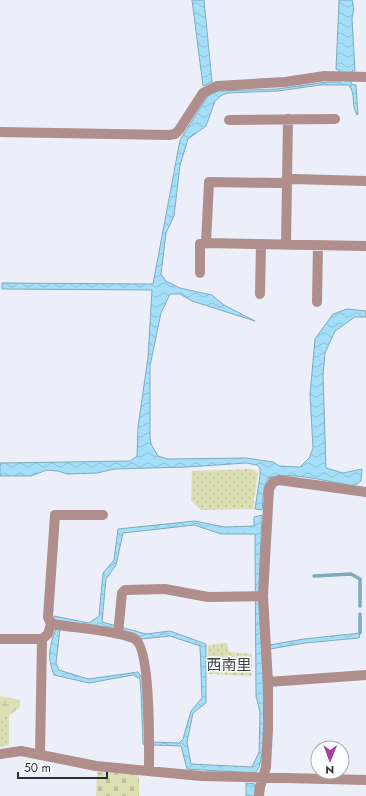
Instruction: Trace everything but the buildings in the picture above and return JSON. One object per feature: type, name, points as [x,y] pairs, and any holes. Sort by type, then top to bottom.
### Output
[{"type":"street","points":[[0,132],[169,135],[175,134],[179,130],[203,93],[217,86],[285,82],[325,76],[361,77]]},
{"type":"street","points":[[286,245],[288,119]]},
{"type":"street","points":[[229,120],[335,119]]},
{"type":"street","points":[[206,243],[209,182],[281,183],[293,179],[366,181]]},
{"type":"street","points":[[200,272],[200,244],[206,243],[366,246]]},
{"type":"street","points":[[260,294],[262,244]]},
{"type":"street","points":[[317,302],[318,245]]},
{"type":"street","points":[[259,796],[266,767],[268,729],[268,682],[263,596],[269,489],[273,482],[279,480],[366,492]]},
{"type":"street","points":[[0,639],[42,639],[48,634],[51,624],[48,617],[55,515],[102,515]]},
{"type":"street","points":[[118,630],[122,593],[125,590],[165,589],[208,597],[263,596]]},
{"type":"street","points":[[51,624],[118,630],[135,638],[140,644],[147,683],[149,710],[149,771]]},
{"type":"street","points":[[40,755],[42,639]]},
{"type":"street","points":[[268,682],[366,675]]},
{"type":"street","points":[[0,754],[21,751],[96,766],[201,776],[366,780]]},
{"type":"green space","points":[[250,469],[258,472],[253,509],[201,510],[191,501],[192,471]]},
{"type":"green space","points":[[227,643],[229,652],[252,654],[252,676],[208,674],[208,645]]},
{"type":"green space","points":[[0,696],[20,700],[20,707],[9,716],[0,715]]},
{"type":"green space","points":[[0,715],[9,716],[9,745],[0,747]]},
{"type":"green space","points":[[97,772],[139,774],[139,796],[96,796]]},
{"type":"water","points":[[192,0],[204,0],[212,82],[203,86]]},
{"type":"water","points":[[339,0],[352,0],[354,8],[352,18],[355,71],[352,71],[351,84],[356,85],[357,115],[349,85],[320,85],[278,91],[228,93],[222,95],[215,101],[206,126],[188,139],[180,165],[174,216],[166,233],[161,274],[166,281],[180,288],[212,295],[224,305],[255,321],[192,301],[180,294],[170,294],[161,313],[150,366],[150,436],[151,444],[158,456],[168,459],[246,458],[273,462],[279,466],[300,467],[309,458],[313,448],[310,395],[315,339],[333,314],[347,309],[366,311],[366,317],[355,317],[335,331],[325,353],[323,375],[326,468],[343,473],[362,469],[361,481],[354,486],[299,476],[278,476],[268,478],[264,488],[262,510],[255,509],[260,468],[257,465],[246,463],[187,467],[115,469],[97,473],[67,474],[47,470],[31,476],[0,476],[0,463],[130,461],[137,456],[138,427],[148,357],[152,290],[2,289],[2,283],[153,284],[180,140],[207,97],[212,93],[219,91],[277,89],[327,82],[339,82],[339,70],[336,69]]},
{"type":"water","points":[[262,515],[259,601],[264,720],[263,744],[260,763],[255,773],[187,769],[181,746],[153,745],[153,742],[179,743],[183,739],[191,711],[202,698],[200,646],[170,636],[142,639],[121,630],[54,620],[54,616],[89,623],[99,616],[103,573],[114,560],[118,529],[195,521],[224,527],[254,526],[254,517]],"holes":[[[194,525],[221,534],[255,534],[256,696],[260,712],[259,752],[252,767],[191,764],[187,742],[193,713],[206,703],[206,644],[170,631],[146,634],[102,622],[106,579],[116,565],[123,533]]]},
{"type":"water","points":[[56,629],[60,629],[56,663],[59,670],[88,679],[138,672],[142,678],[145,745],[143,744],[140,679],[133,675],[89,683],[54,675],[50,663],[50,652]]},
{"type":"water","points":[[360,633],[359,638],[305,643],[270,649],[269,645],[304,639]]},
{"type":"water","points":[[246,783],[255,784],[255,796],[246,796]]},
{"type":"waterway","points":[[314,576],[351,574],[360,579],[360,606]]},
{"type":"waterway","points":[[360,614],[360,633]]},
{"type":"district","name":"西南里","points":[[229,665]]}]
